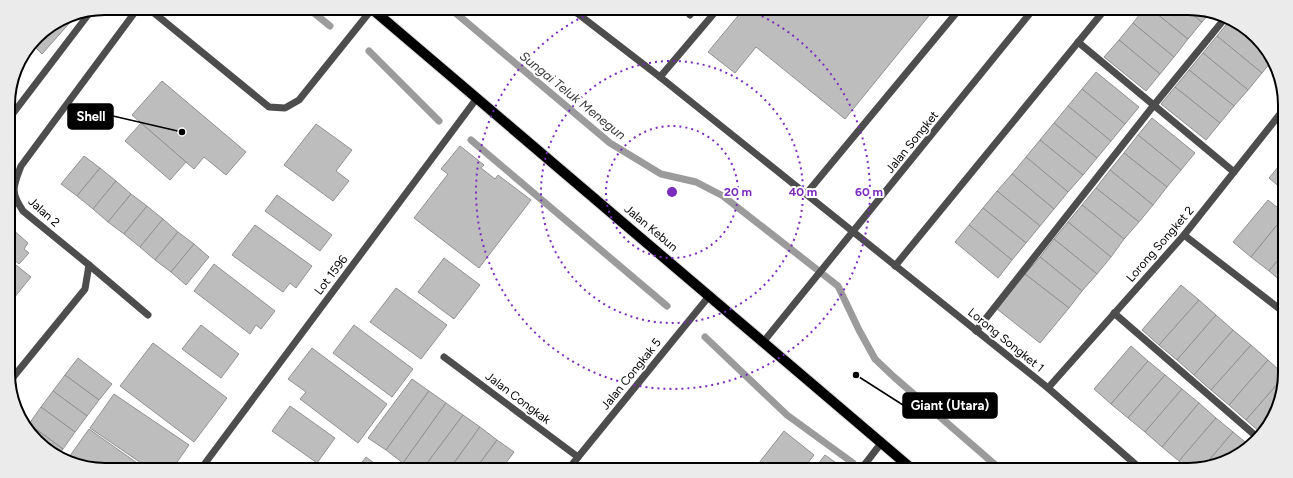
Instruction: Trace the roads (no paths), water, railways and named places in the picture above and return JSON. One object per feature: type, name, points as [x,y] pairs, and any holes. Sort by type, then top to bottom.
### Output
[{"type":"main road","name":"Jalan Kebun","points":[[379,15],[710,295],[905,463]]},
{"type":"street","name":"Jalan 2","points":[[15,181],[21,166],[133,15]]},
{"type":"street","points":[[157,15],[269,107],[285,108],[299,100],[367,15]]},
{"type":"street","name":"Lorong Songket 1","points":[[579,15],[660,77],[1048,388],[1134,463]]},
{"type":"street","points":[[660,77],[713,15]]},
{"type":"street","points":[[806,194],[955,15]]},
{"type":"street","name":"Jalan Songket","points":[[764,341],[1029,15]]},
{"type":"street","points":[[895,266],[1100,15]]},
{"type":"street","points":[[15,111],[86,17]]},
{"type":"street","points":[[976,331],[1154,105],[1222,22]]},
{"type":"street","points":[[1078,42],[1234,172]]},
{"type":"street","name":"Lot 1596","points":[[205,463],[477,98]]},
{"type":"street","name":"Lorong Songket 2","points":[[1048,388],[1184,235],[1278,117]]},
{"type":"street","name":"Jalan 2","points":[[15,195],[16,200],[23,211],[148,315]]},
{"type":"street","points":[[1184,235],[1278,308]]},
{"type":"street","points":[[15,375],[85,289],[88,265]]},
{"type":"street","name":"Jalan Congkak 5","points":[[574,463],[710,295]]},
{"type":"street","points":[[1114,313],[1254,434]]},
{"type":"street","name":"Jalan Congkak","points":[[444,357],[578,457]]},
{"type":"street","points":[[866,463],[882,442]]},
{"type":"waterway","points":[[316,15],[330,26]]},
{"type":"waterway","name":"Sungai Teluk Menegun","points":[[458,15],[610,143],[661,174],[696,182],[723,196],[838,286],[875,359],[993,463]]},
{"type":"waterway","points":[[369,51],[439,121]]},
{"type":"waterway","points":[[471,140],[667,306]]},
{"type":"waterway","points":[[705,337],[787,415],[853,463]]},
{"type":"place","name":"Shell","points":[[182,132]]},
{"type":"place","name":"Giant (Utara)","points":[[856,375]]}]
